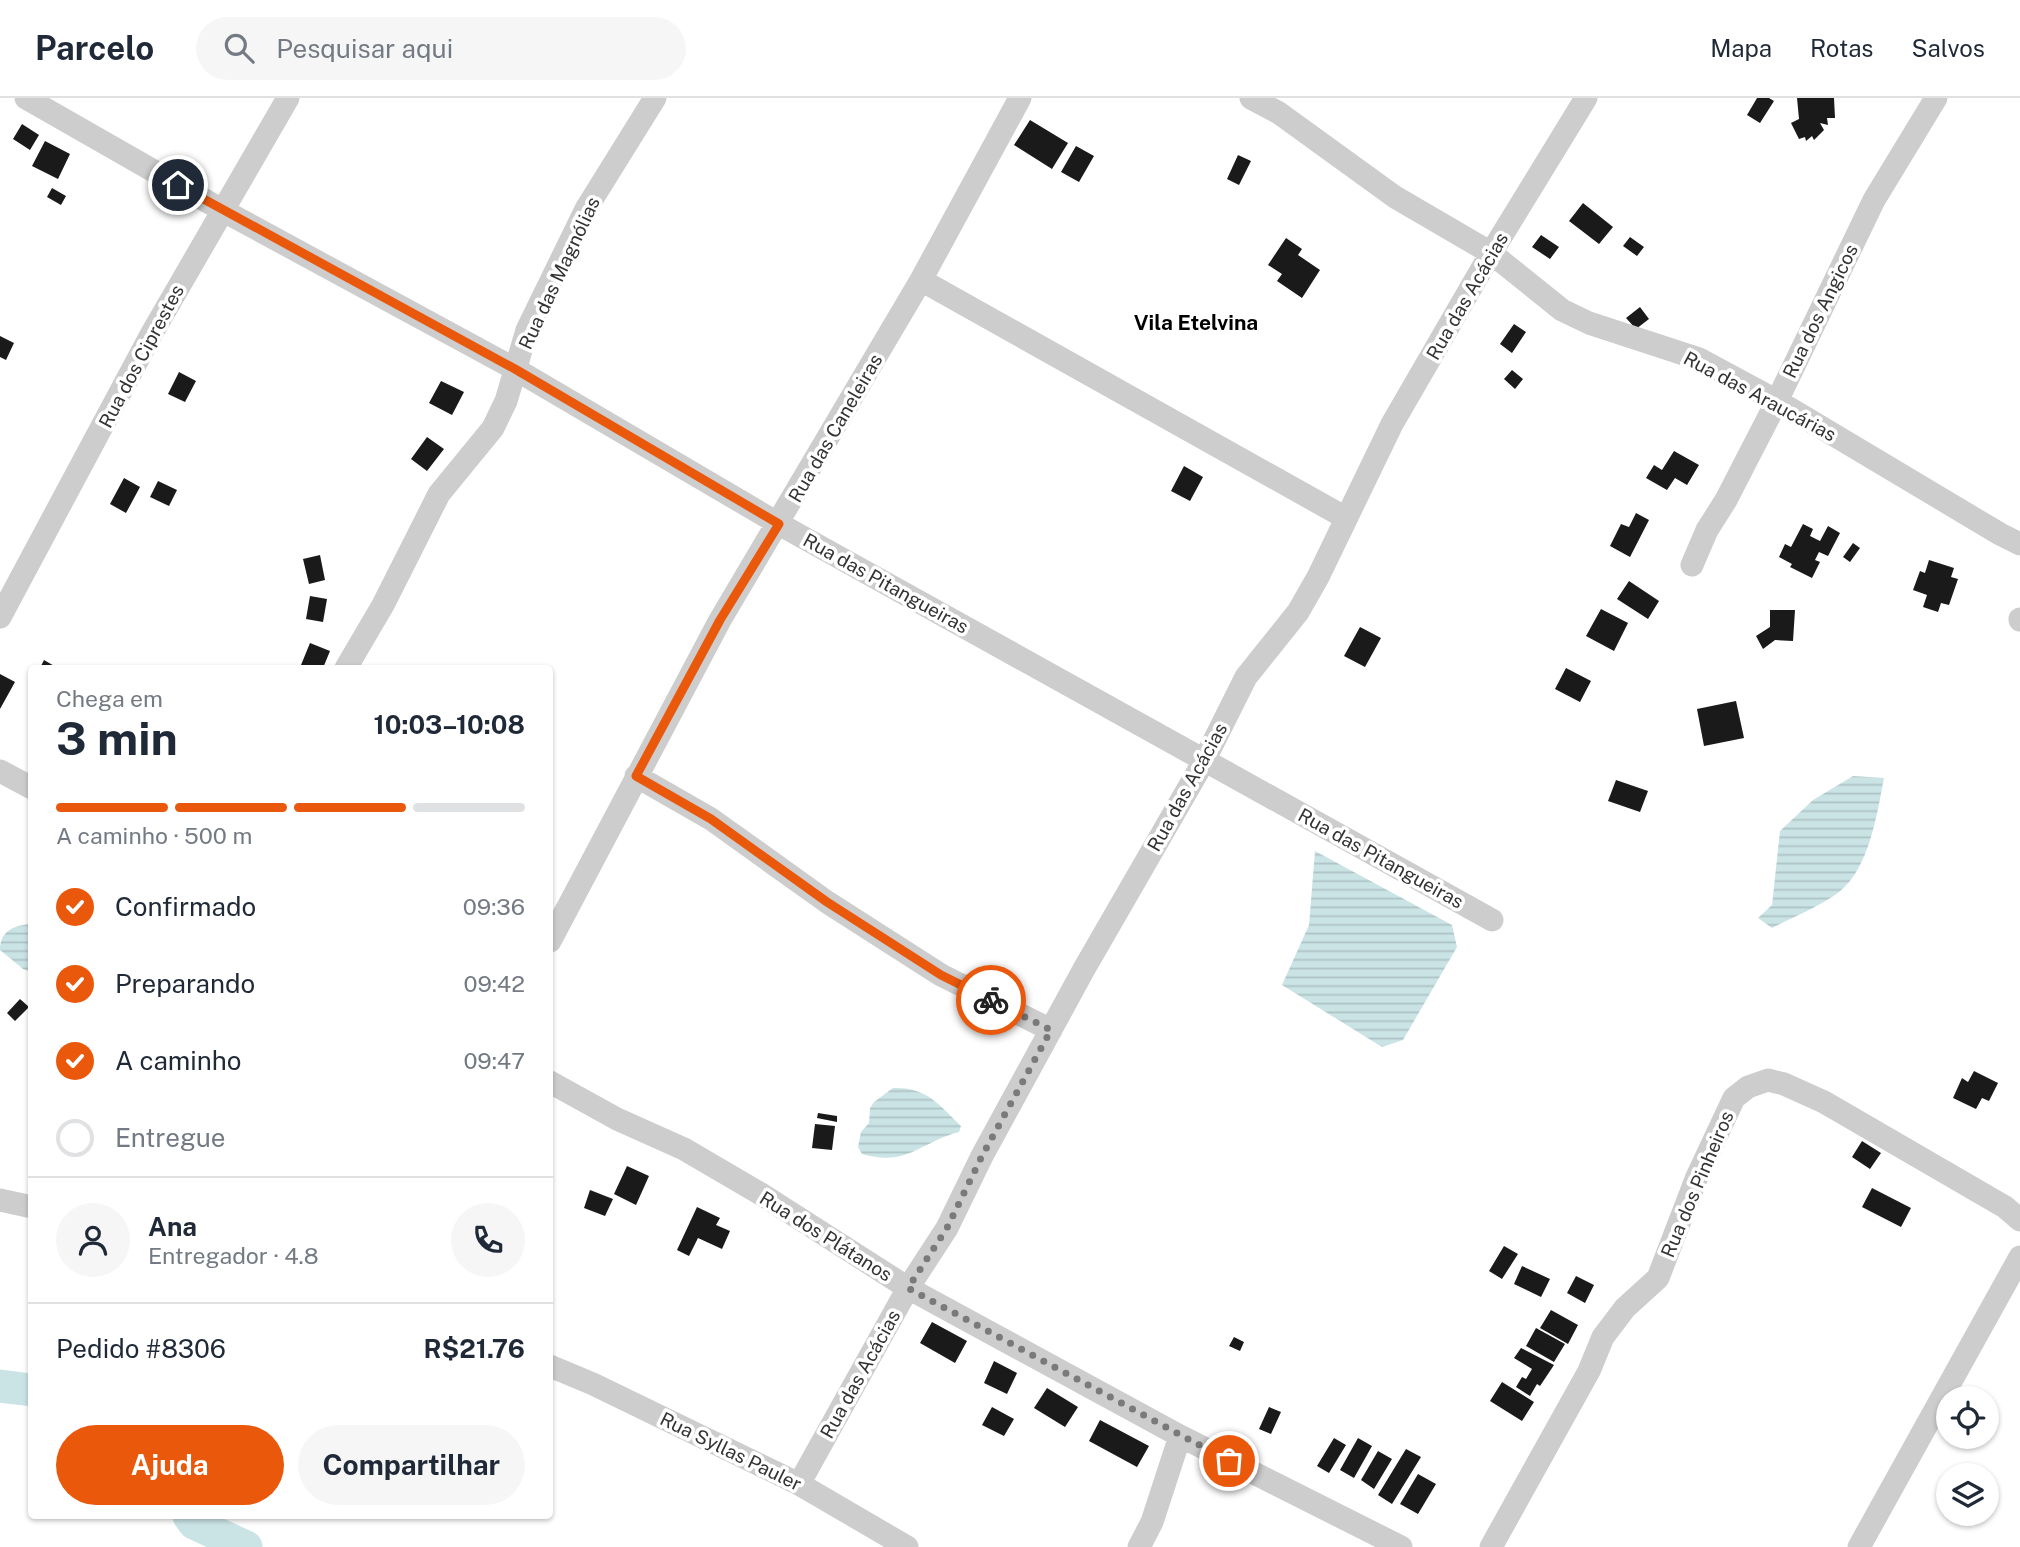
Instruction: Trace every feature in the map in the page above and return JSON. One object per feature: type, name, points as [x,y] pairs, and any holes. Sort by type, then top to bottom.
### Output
[{"type":"street","name":"Rua das Pitangueiras","points":[[26,98],[222,210],[515,369],[779,524],[1492,920]]},
{"type":"street","name":"Rua dos Ciprestes","points":[[0,617],[152,333],[288,98]]},
{"type":"street","name":"Rua das Magnólias","points":[[348,665],[383,605],[439,494],[493,428],[506,401],[527,330],[586,209],[655,98]]},
{"type":"street","name":"Rua das Caneleiras","points":[[553,935],[720,620],[921,280],[1020,98]]},
{"type":"street","name":"Rua das Araucárias","points":[[1251,98],[1279,113],[1395,197],[1491,253],[1562,310],[1589,323],[1699,359],[1777,401],[2020,544]]},
{"type":"street","name":"Rua das Acácias","points":[[799,1483],[908,1288],[947,1228],[982,1156],[1204,761],[1246,677],[1298,612],[1318,577],[1392,424],[1491,253],[1586,98]]},
{"type":"street","name":"Rua dos Angicos","points":[[1692,565],[1707,530],[1727,500],[1777,401],[1874,200],[1936,98]]},
{"type":"street","points":[[921,280],[1346,518]]},
{"type":"street","points":[[0,771],[28,786]]},
{"type":"street","points":[[636,776],[711,819],[827,902],[941,975],[1051,1030]]},
{"type":"street","name":"Rua dos Pinheiros","points":[[1491,1547],[1589,1371],[1603,1337],[1625,1308],[1658,1278],[1696,1179],[1734,1097],[1748,1087],[1768,1080],[1784,1084],[1824,1102],[2005,1207],[2020,1220]]},
{"type":"street","name":"Rua dos Plátanos","points":[[553,1084],[617,1119],[695,1156],[761,1194],[908,1288],[1180,1436],[1401,1547]]},
{"type":"street","points":[[0,1200],[28,1206]]},
{"type":"street","points":[[1859,1547],[2020,1257]]},
{"type":"street","name":"Rua Syllas Pauler","points":[[553,1367],[799,1483],[907,1547]]},
{"type":"street","points":[[1139,1547],[1152,1522],[1180,1436]]},
{"type":"water","points":[[1853,776],[1884,778],[1870,840],[1858,870],[1839,892],[1772,928],[1758,918],[1772,905],[1780,831],[1813,800]]},
{"type":"water","points":[[1315,851],[1452,925],[1457,947],[1403,1040],[1382,1047],[1282,985],[1309,925]]},
{"type":"water","points":[[28,925],[28,971],[0,950],[5,934],[19,926]]},
{"type":"water","points":[[893,1088],[915,1090],[931,1098],[961,1126],[959,1132],[903,1155],[878,1157],[862,1154],[858,1147],[861,1132],[869,1123],[870,1108]]},
{"type":"building","points":[[1757,98],[1774,101],[1760,123],[1747,115]]},
{"type":"building","points":[[1797,98],[1834,98],[1835,118],[1827,118],[1828,125],[1820,123],[1824,130],[1814,140],[1812,136],[1806,141],[1805,137],[1799,139],[1791,123],[1799,119]]},
{"type":"building","points":[[1030,120],[1068,143],[1052,169],[1014,145]]},
{"type":"building","points":[[22,124],[39,135],[30,150],[13,139]]},
{"type":"building","points":[[45,141],[70,154],[58,179],[32,166]]},
{"type":"building","points":[[1076,146],[1094,156],[1079,182],[1061,172]]},
{"type":"building","points":[[1238,155],[1251,161],[1239,185],[1227,179]]},
{"type":"building","points":[[52,188],[66,196],[61,205],[47,197]]},
{"type":"building","points":[[1583,203],[1613,227],[1599,244],[1569,221]]},
{"type":"building","points":[[1541,235],[1559,247],[1550,259],[1532,247]]},
{"type":"building","points":[[1630,237],[1644,247],[1637,256],[1623,246]]},
{"type":"building","points":[[1286,238],[1302,249],[1298,255],[1320,270],[1302,298],[1277,281],[1282,274],[1268,265]]},
{"type":"building","points":[[1640,307],[1649,319],[1636,329],[1626,318]]},
{"type":"building","points":[[1514,324],[1526,332],[1512,353],[1500,344]]},
{"type":"building","points":[[0,336],[14,343],[6,360],[0,357]]},
{"type":"building","points":[[1512,370],[1523,379],[1515,389],[1504,379]]},
{"type":"building","points":[[179,372],[196,381],[185,402],[168,394]]},
{"type":"building","points":[[441,381],[464,392],[452,415],[429,403]]},
{"type":"building","points":[[427,437],[444,449],[427,471],[411,459]]},
{"type":"building","points":[[1674,451],[1699,465],[1687,485],[1675,478],[1667,490],[1646,478],[1654,465],[1662,470]]},
{"type":"building","points":[[1184,466],[1203,477],[1190,501],[1171,491]]},
{"type":"building","points":[[124,478],[140,487],[126,513],[110,504]]},
{"type":"building","points":[[158,481],[177,490],[169,506],[150,497]]},
{"type":"building","points":[[1636,513],[1649,520],[1630,557],[1610,546],[1621,524],[1629,527]]},
{"type":"building","points":[[1803,524],[1813,529],[1810,536],[1820,541],[1828,526],[1840,533],[1828,556],[1819,552],[1815,560],[1820,562],[1812,578],[1790,567],[1792,564],[1779,557],[1785,544],[1791,547]]},
{"type":"building","points":[[1853,543],[1860,548],[1850,562],[1843,557]]},
{"type":"building","points":[[320,555],[325,580],[309,584],[303,559]]},
{"type":"building","points":[[1929,560],[1954,568],[1951,577],[1958,579],[1949,605],[1941,603],[1938,612],[1923,607],[1927,595],[1913,590],[1920,571],[1925,573]]},
{"type":"building","points":[[1629,581],[1659,601],[1648,619],[1617,599]]},
{"type":"building","points":[[310,596],[327,599],[323,622],[306,619]]},
{"type":"building","points":[[1601,609],[1628,623],[1614,651],[1586,636]]},
{"type":"building","points":[[1770,610],[1795,610],[1793,641],[1775,640],[1763,649],[1756,636],[1770,627]]},
{"type":"building","points":[[1360,627],[1381,638],[1365,667],[1344,656]]},
{"type":"building","points":[[310,643],[330,651],[324,665],[301,665]]},
{"type":"building","points":[[1566,668],[1591,681],[1580,702],[1555,689]]},
{"type":"building","points":[[0,674],[15,682],[0,709]]},
{"type":"building","points":[[1736,701],[1744,738],[1704,746],[1697,709]]},
{"type":"building","points":[[1616,780],[1648,791],[1640,812],[1608,801]]},
{"type":"building","points":[[20,999],[28,1006],[15,1021],[7,1013]]},
{"type":"building","points":[[1974,1071],[1998,1083],[1989,1101],[1982,1098],[1976,1109],[1953,1098],[1962,1078],[1968,1082]]},
{"type":"building","points":[[818,1113],[837,1116],[837,1122],[817,1118]]},
{"type":"building","points":[[815,1124],[835,1126],[832,1150],[812,1148]]},
{"type":"building","points":[[1862,1141],[1881,1153],[1870,1169],[1852,1157]]},
{"type":"building","points":[[627,1166],[649,1176],[636,1205],[614,1194]]},
{"type":"building","points":[[1872,1188],[1911,1208],[1901,1227],[1862,1207]]},
{"type":"building","points":[[590,1190],[613,1199],[605,1216],[584,1208]]},
{"type":"building","points":[[697,1207],[720,1218],[716,1225],[730,1231],[722,1249],[698,1238],[689,1256],[677,1250]]},
{"type":"building","points":[[1504,1246],[1518,1254],[1502,1279],[1489,1271]]},
{"type":"building","points":[[1522,1266],[1550,1279],[1541,1297],[1514,1284]]},
{"type":"building","points":[[1576,1276],[1594,1285],[1585,1303],[1567,1293]]},
{"type":"building","points":[[1551,1310],[1578,1325],[1568,1344],[1540,1328]]},
{"type":"building","points":[[932,1322],[967,1341],[955,1363],[920,1343]]},
{"type":"building","points":[[1536,1328],[1565,1344],[1554,1362],[1526,1346]]},
{"type":"building","points":[[1234,1337],[1244,1342],[1240,1351],[1229,1346]]},
{"type":"building","points":[[1521,1348],[1554,1365],[1530,1396],[1516,1387],[1522,1377],[1526,1379],[1532,1369],[1514,1358]]},
{"type":"building","points":[[994,1361],[1017,1373],[1007,1394],[984,1383]]},
{"type":"building","points":[[1502,1382],[1534,1402],[1522,1421],[1490,1401]]},
{"type":"building","points":[[1047,1388],[1078,1407],[1065,1427],[1034,1408]]},
{"type":"building","points":[[992,1407],[1014,1419],[1004,1436],[982,1425]]},
{"type":"building","points":[[1269,1407],[1281,1412],[1271,1434],[1259,1429]]},
{"type":"building","points":[[1100,1420],[1149,1446],[1137,1467],[1089,1441]]},
{"type":"building","points":[[1334,1438],[1346,1445],[1329,1473],[1317,1466]]},
{"type":"building","points":[[1358,1438],[1372,1446],[1354,1478],[1340,1470]]},
{"type":"building","points":[[1406,1449],[1421,1457],[1392,1504],[1378,1495]]},
{"type":"building","points":[[1378,1451],[1392,1459],[1374,1489],[1361,1480]]},
{"type":"building","points":[[1418,1474],[1436,1484],[1418,1514],[1400,1504]]},
{"type":"waterway","points":[[0,1386],[28,1390]]},
{"type":"waterway","points":[[191,1519],[194,1523],[246,1547]]},
{"type":"way so far","points":[[991,1000],[1051,1030],[982,1156],[947,1228],[908,1288],[1229,1461]]},
{"type":"district","name":"Vila Etelvina","points":[[1196,323]]},
{"type":"route","points":[[178,185],[515,369],[779,524],[720,620],[636,776],[711,819],[827,902],[941,975],[991,1000]]}]
